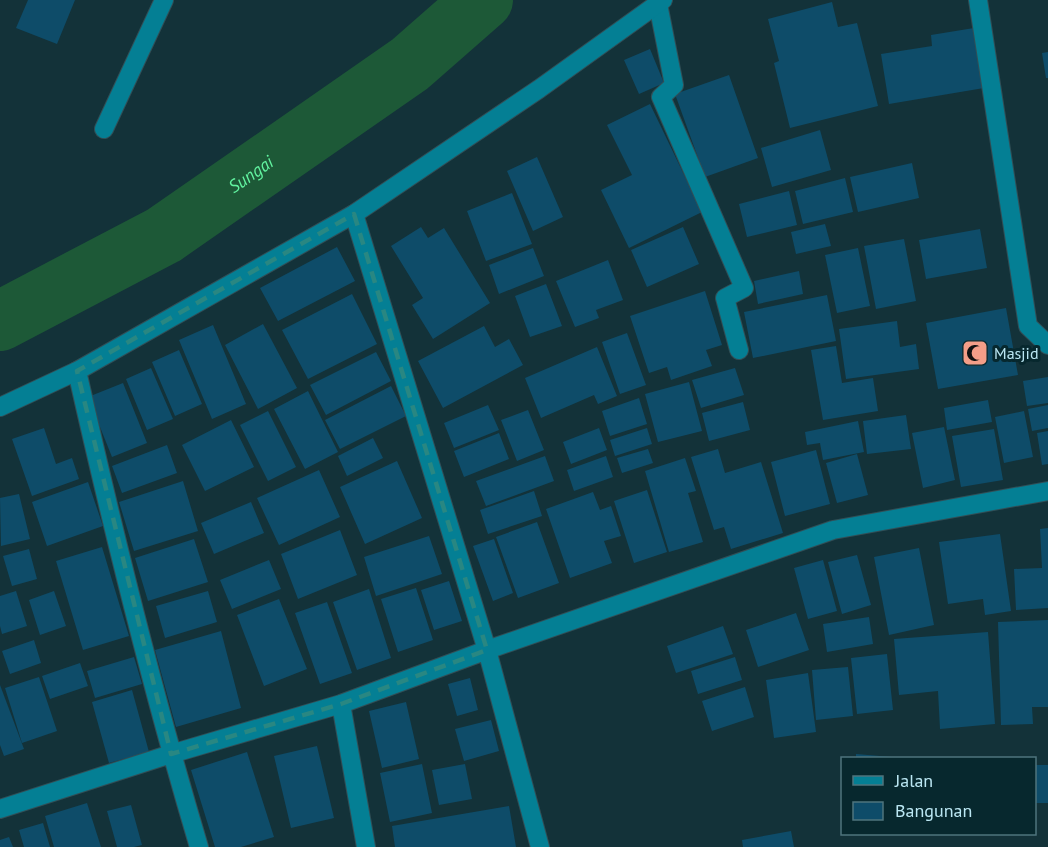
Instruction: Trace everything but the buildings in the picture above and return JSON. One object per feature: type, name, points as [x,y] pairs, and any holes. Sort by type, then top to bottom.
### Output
[{"type":"street","points":[[104,129],[164,0]]},
{"type":"street","points":[[978,0],[1028,326],[1048,345]]},
{"type":"street","points":[[0,407],[77,371],[354,214],[539,89],[661,2],[674,85],[661,97],[744,288],[725,298],[739,350]]},
{"type":"street","points":[[354,214],[487,650],[540,847]]},
{"type":"street","points":[[77,371],[115,542],[171,754],[199,847]]},
{"type":"street","points":[[0,809],[171,754],[341,704],[487,650],[833,530],[1048,490]]},
{"type":"street","points":[[341,704],[366,847]]},
{"type":"highlighted area","points":[[354,214],[487,650],[341,704],[171,754],[77,371]]},
{"type":"waterway","name":"Sungai","points":[[0,321],[164,235],[410,64],[483,0]]},
{"type":"place","name":"Masjid","points":[[975,353]]}]
